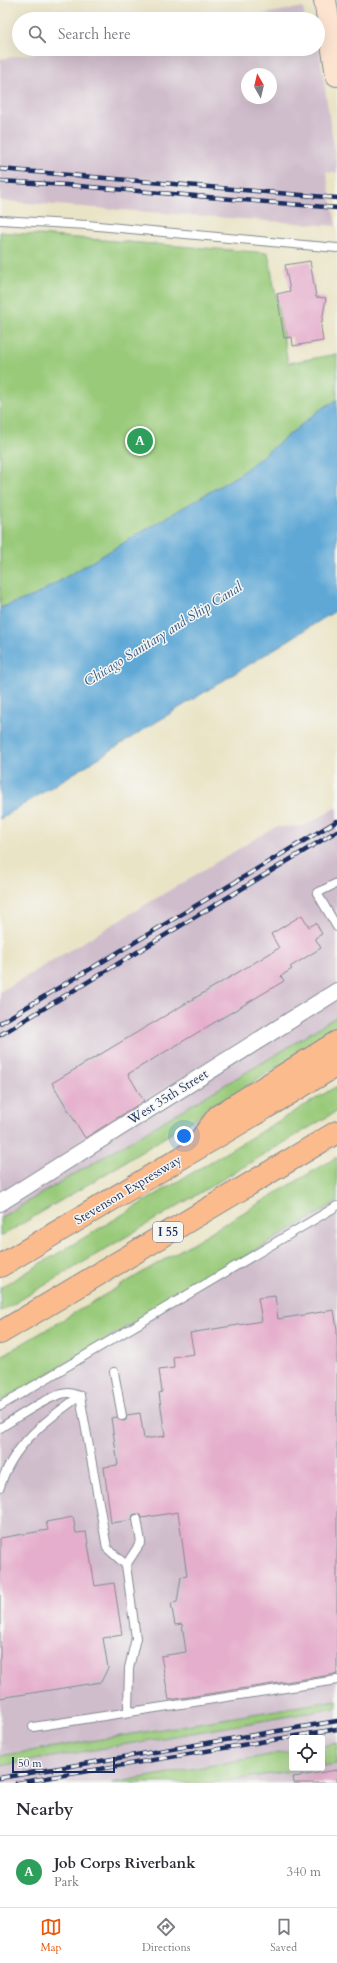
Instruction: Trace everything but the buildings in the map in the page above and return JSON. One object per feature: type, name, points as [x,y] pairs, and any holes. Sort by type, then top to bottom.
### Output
[{"type":"highway","points":[[190,1153],[218,1116],[337,1042]]},
{"type":"highway","name":"Stevenson Expressway","points":[[0,1266],[337,1065]]},
{"type":"highway","name":"I 55","points":[[0,1333],[337,1132]]},
{"type":"main road","points":[[325,0],[337,75]]},
{"type":"street","name":"West 35th Street","points":[[0,1203],[337,991]]},
{"type":"lane","points":[[0,220],[87,225],[337,248]]},
{"type":"lane","points":[[337,883],[317,893],[337,927]]},
{"type":"lane","points":[[0,1406],[337,1206]]},
{"type":"lane","points":[[114,1372],[122,1416]]},
{"type":"lane","points":[[0,1428],[49,1399],[61,1394],[69,1392],[80,1396]]},
{"type":"lane","points":[[0,1487],[4,1472],[23,1443],[42,1425],[80,1396]]},
{"type":"lane","points":[[80,1396],[107,1548],[126,1565],[136,1638],[129,1668],[128,1711]]},
{"type":"lane","points":[[126,1565],[141,1542],[137,1519]]},
{"type":"lane","points":[[33,1727],[128,1711],[337,1680]]},
{"type":"shaded area","points":[[303,7],[304,12],[275,12]]},
{"type":"shaded area","points":[[18,56],[320,56],[337,167],[337,173],[326,172],[336,226],[0,201],[0,59]]},
{"type":"shaded area","points":[[337,807],[337,1016],[277,1054],[0,1218],[0,992],[275,827],[304,826]]},
{"type":"shaded area","points":[[337,1202],[337,1700],[0,1756],[0,1402]]},
{"type":"shaded area","points":[[337,1708],[337,1743],[325,1745],[325,1735],[289,1735],[289,1752],[113,1783],[0,1783],[0,1766]]},
{"type":"shaded area","points":[[337,1764],[337,1783],[212,1783],[291,1771],[325,1771],[325,1766]]},
{"type":"green space","points":[[0,232],[268,253],[288,363],[337,354],[337,400],[321,409],[240,474],[34,596],[0,608]]},
{"type":"green space","points":[[337,1016],[337,1030],[117,1167],[0,1237],[0,1218],[277,1054]]},
{"type":"green space","points":[[337,1086],[337,1111],[0,1312],[0,1288]]},
{"type":"green space","points":[[337,1157],[337,1202],[0,1402],[0,1357]]},
{"type":"green space","points":[[337,1700],[337,1708],[0,1766],[0,1756]]},
{"type":"green space","points":[[337,1743],[337,1764],[325,1766],[325,1745]]},
{"type":"green space","points":[[289,1752],[289,1771],[291,1771],[212,1783],[113,1783]]},
{"type":"water","name":"Chicago Sanitary and Ship Canal","points":[[337,400],[337,610],[0,819],[0,608],[34,596],[240,474],[321,409]]},
{"type":"railway","points":[[0,169],[337,198]]},
{"type":"railway","points":[[0,181],[67,185],[337,208]]},
{"type":"railway","points":[[0,1023],[337,821]]},
{"type":"railway","points":[[0,1035],[337,831]]},
{"type":"railway","points":[[0,1778],[337,1721]]},
{"type":"railway","points":[[17,1783],[337,1729]]},
{"type":"place","name":"Job Corps Riverbank","points":[[140,441]]}]
